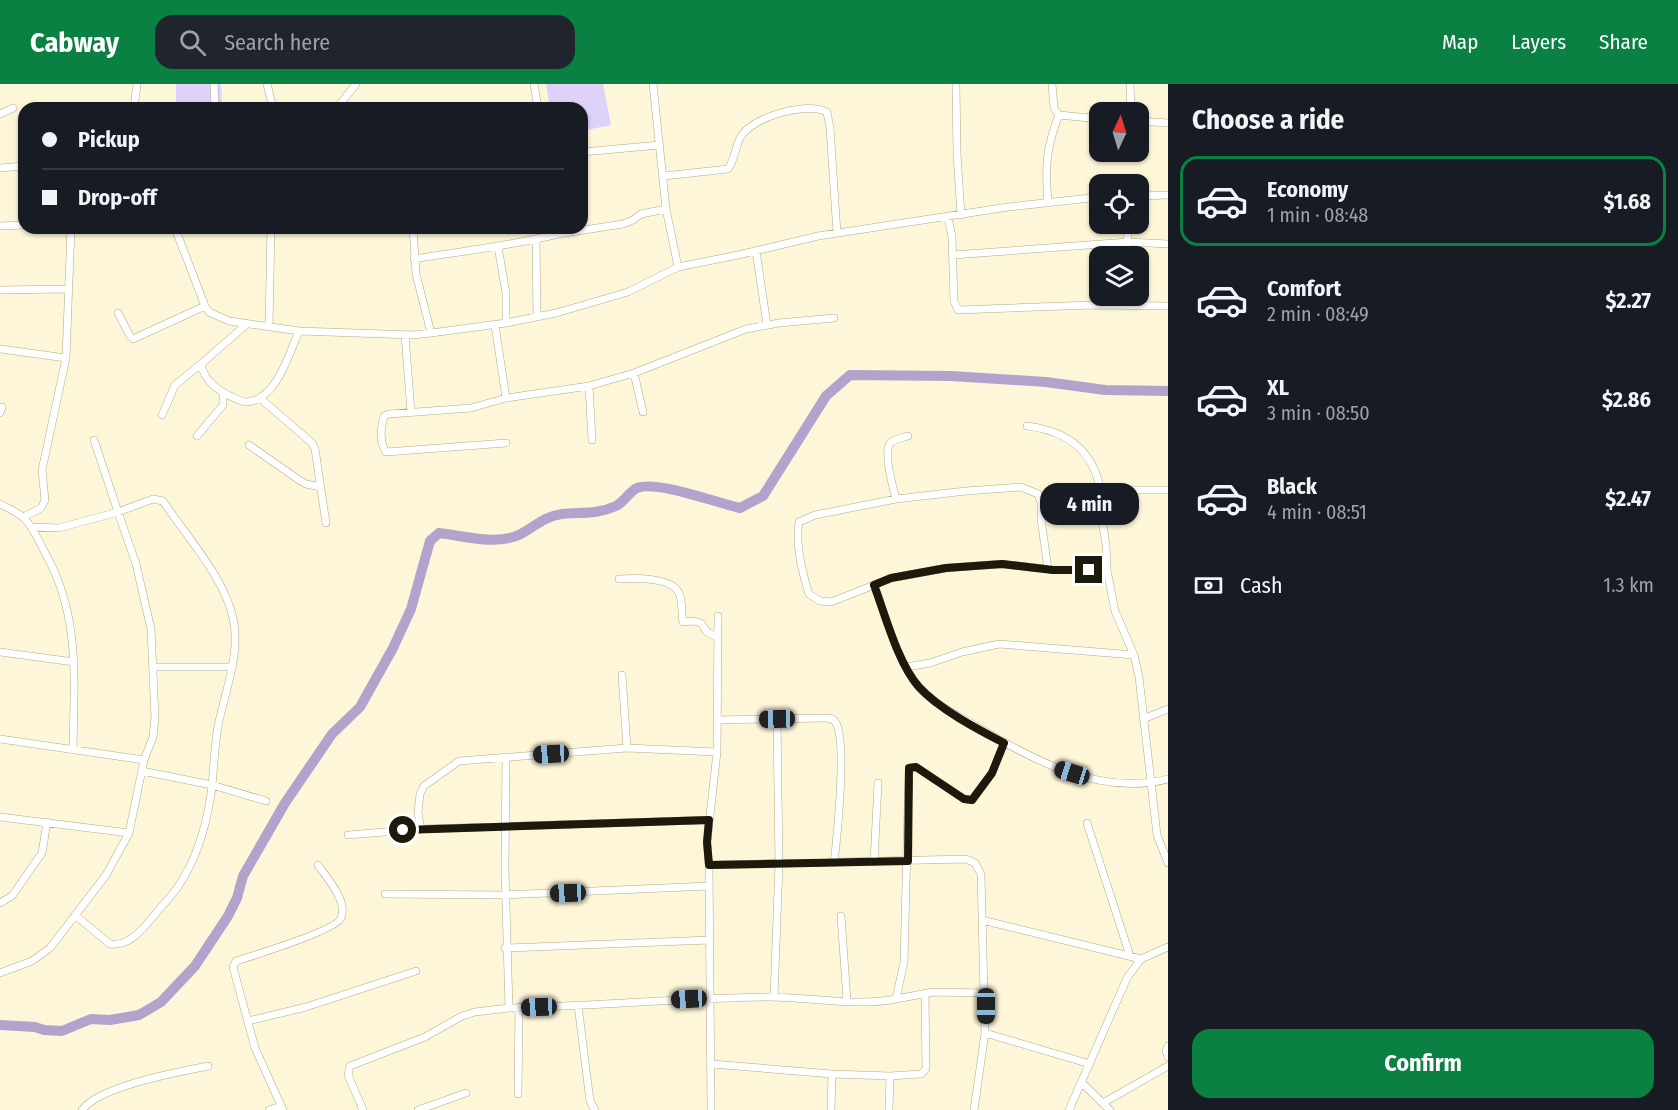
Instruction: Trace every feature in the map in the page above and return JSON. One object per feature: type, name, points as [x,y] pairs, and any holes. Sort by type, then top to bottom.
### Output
[{"type":"street","points":[[135,102],[137,84]]},
{"type":"street","points":[[214,84],[215,102]]},
{"type":"street","points":[[267,84],[272,102]]},
{"type":"street","points":[[342,102],[356,84]]},
{"type":"street","points":[[534,84],[537,102]]},
{"type":"street","points":[[653,84],[666,208],[678,267]]},
{"type":"street","points":[[956,84],[961,215]]},
{"type":"street","points":[[1052,84],[1054,108],[1059,115],[1089,118]]},
{"type":"street","points":[[1130,84],[1131,102]]},
{"type":"street","points":[[0,114],[13,108]]},
{"type":"street","points":[[664,176],[728,169],[741,136],[753,125],[776,114],[812,108],[820,109],[827,112],[830,128],[837,233]]},
{"type":"street","points":[[1048,202],[1047,150],[1059,115]]},
{"type":"street","points":[[1149,122],[1168,123]]},
{"type":"street","points":[[588,151],[660,145]]},
{"type":"street","points":[[0,168],[18,166]]},
{"type":"street","points":[[1149,196],[1168,195]]},
{"type":"street","points":[[177,234],[205,306],[209,312],[221,318],[299,331],[405,335],[495,325],[537,317],[628,292],[678,267],[837,233],[1089,197]]},
{"type":"street","points":[[588,228],[623,224],[641,214],[666,208]]},
{"type":"street","points":[[948,217],[953,255],[954,302],[958,310],[1124,306]]},
{"type":"street","points":[[0,226],[18,225]]},
{"type":"street","points":[[23,517],[40,508],[45,500],[42,470],[66,358],[71,234]]},
{"type":"street","points":[[269,327],[271,234]]},
{"type":"street","points":[[413,234],[418,284],[431,333]]},
{"type":"street","points":[[414,259],[498,247],[536,240],[550,234]]},
{"type":"street","points":[[1128,246],[1129,234]]},
{"type":"street","points":[[536,240],[537,317]]},
{"type":"street","points":[[953,255],[1129,242],[1168,243]]},
{"type":"street","points":[[498,247],[506,293],[506,323]]},
{"type":"street","points":[[756,251],[767,325]]},
{"type":"street","points":[[0,290],[67,289]]},
{"type":"street","points":[[118,313],[130,336],[134,339],[205,306]]},
{"type":"street","points":[[1149,306],[1168,306]]},
{"type":"street","points":[[506,443],[386,452],[381,436],[384,416],[389,414],[471,408],[506,398],[589,386],[634,374],[736,333],[767,325],[834,318]]},
{"type":"street","points":[[162,415],[178,380],[201,364],[247,324]]},
{"type":"street","points":[[495,325],[506,398]]},
{"type":"street","points":[[201,364],[204,376],[223,392],[241,401],[261,399],[277,380],[299,331]]},
{"type":"street","points":[[405,335],[411,412]]},
{"type":"street","points":[[0,349],[66,358]]},
{"type":"street","points":[[634,374],[643,412]]},
{"type":"street","points":[[589,386],[592,440]]},
{"type":"street","points":[[197,436],[223,405],[223,392]]},
{"type":"street","points":[[261,399],[312,443],[315,449],[326,523]]},
{"type":"street","points":[[1027,426],[1060,434],[1084,450],[1096,476],[1101,496],[1100,507],[1107,570],[1115,611],[1134,655],[1139,677],[1157,835],[1168,861]]},
{"type":"street","points":[[896,499],[887,454],[888,446],[892,441],[908,436]]},
{"type":"street","points":[[0,973],[18,968],[50,948],[106,875],[129,833],[141,771],[153,737],[155,718],[153,667],[151,629],[146,602],[94,440]]},
{"type":"street","points":[[249,445],[299,480],[321,487]]},
{"type":"street","points":[[1048,569],[1041,503],[1038,494],[1021,487],[896,499],[815,515],[799,522],[802,572],[809,594],[820,601],[831,602],[891,578],[946,568],[1002,564],[1048,569],[1107,570]]},
{"type":"street","points":[[1101,496],[1108,490],[1168,490]]},
{"type":"street","points":[[31,527],[60,528],[153,500],[163,501],[212,570],[230,608],[235,636],[218,727],[212,785],[204,829],[189,868],[177,888],[137,936],[123,943],[110,944],[75,915]]},
{"type":"street","points":[[0,504],[23,517],[31,527],[52,565],[64,595],[70,618],[74,662],[73,750]]},
{"type":"street","points":[[619,579],[635,578],[674,586],[679,592],[683,622],[700,623],[707,632],[717,637]]},
{"type":"street","points":[[874,585],[906,668],[918,687],[942,706],[1004,743],[1060,770],[1106,782],[1150,784],[1168,779]]},
{"type":"street","points":[[711,1110],[707,842],[717,752],[718,616]]},
{"type":"street","points":[[906,668],[999,644],[1134,655]]},
{"type":"street","points":[[0,652],[74,662]]},
{"type":"street","points":[[153,667],[231,667]]},
{"type":"street","points":[[622,675],[627,748]]},
{"type":"street","points":[[1143,719],[1168,709]]},
{"type":"street","points":[[717,720],[825,718],[836,722],[841,740],[834,863]]},
{"type":"street","points":[[774,997],[779,864],[777,719]]},
{"type":"street","points":[[0,739],[144,760]]},
{"type":"street","points":[[896,999],[904,962],[909,768],[916,767],[964,799],[972,800],[992,773],[1004,743]]},
{"type":"street","points":[[421,829],[418,802],[424,786],[459,761],[627,748],[717,752]]},
{"type":"street","points":[[506,756],[505,948],[508,1008]]},
{"type":"street","points":[[141,771],[212,785],[266,801]]},
{"type":"street","points":[[874,862],[878,783]]},
{"type":"street","points":[[0,817],[129,833]]},
{"type":"street","points":[[348,835],[421,829],[709,820]]},
{"type":"street","points":[[0,903],[12,896],[42,853],[47,822]]},
{"type":"street","points":[[1087,823],[1130,956]]},
{"type":"street","points":[[709,865],[966,859],[975,862],[981,874],[986,1033],[974,1110]]},
{"type":"street","points":[[269,1110],[282,1108],[255,1048],[234,971],[234,963],[338,924],[342,918],[343,908],[337,894],[318,865]]},
{"type":"street","points":[[385,894],[505,895],[709,886]]},
{"type":"street","points":[[841,916],[847,1001]]},
{"type":"street","points":[[982,920],[1141,959]]},
{"type":"street","points":[[505,948],[710,940]]},
{"type":"street","points":[[1069,1110],[1127,978],[1141,959],[1168,946]]},
{"type":"street","points":[[248,1021],[306,1008],[416,971]]},
{"type":"street","points":[[362,1110],[348,1075],[350,1066],[425,1037],[462,1016],[475,1012],[519,1007],[711,998],[774,997],[864,1002],[926,993],[985,993]]},
{"type":"street","points":[[712,1064],[832,1074],[890,1076],[921,1074],[926,1069],[926,993]]},
{"type":"street","points":[[578,1005],[591,1101],[595,1110]]},
{"type":"street","points":[[518,1094],[519,1007]]},
{"type":"street","points":[[986,1033],[1090,1064]]},
{"type":"street","points":[[1168,1046],[1166,1051],[1168,1057]]},
{"type":"street","points":[[82,1110],[87,1104],[112,1091],[149,1079],[208,1066]]},
{"type":"street","points":[[1103,1103],[1168,1066]]},
{"type":"street","points":[[831,1110],[832,1074]]},
{"type":"street","points":[[889,1110],[890,1076]]},
{"type":"street","points":[[1082,1083],[1110,1110]]},
{"type":"street","points":[[418,1110],[466,1093]]},
{"type":"shaded area","points":[[176,84],[221,84],[222,102],[176,102]]},
{"type":"shaded area","points":[[546,84],[603,84],[611,125],[588,130],[588,102],[549,102]]},
{"type":"waterway","points":[[0,1025],[62,1031],[91,1019],[110,1020],[139,1015],[161,1002],[195,966],[228,916],[237,898],[243,876],[285,803],[332,734],[360,707],[393,648],[411,609],[430,541],[439,533],[491,540],[512,538],[556,515],[609,509],[619,504],[637,488],[646,486],[672,489],[740,508],[763,496],[826,396],[850,375],[951,376],[1046,382],[1105,390],[1168,391]]},
{"type":"route","points":[[403,830],[709,820],[707,842],[709,865],[908,861],[909,768],[916,767],[952,792],[964,799],[972,800],[976,798],[992,773],[1004,743],[942,706],[918,687],[906,668],[874,585],[891,578],[946,568],[1002,564],[1053,570],[1089,570]]}]
